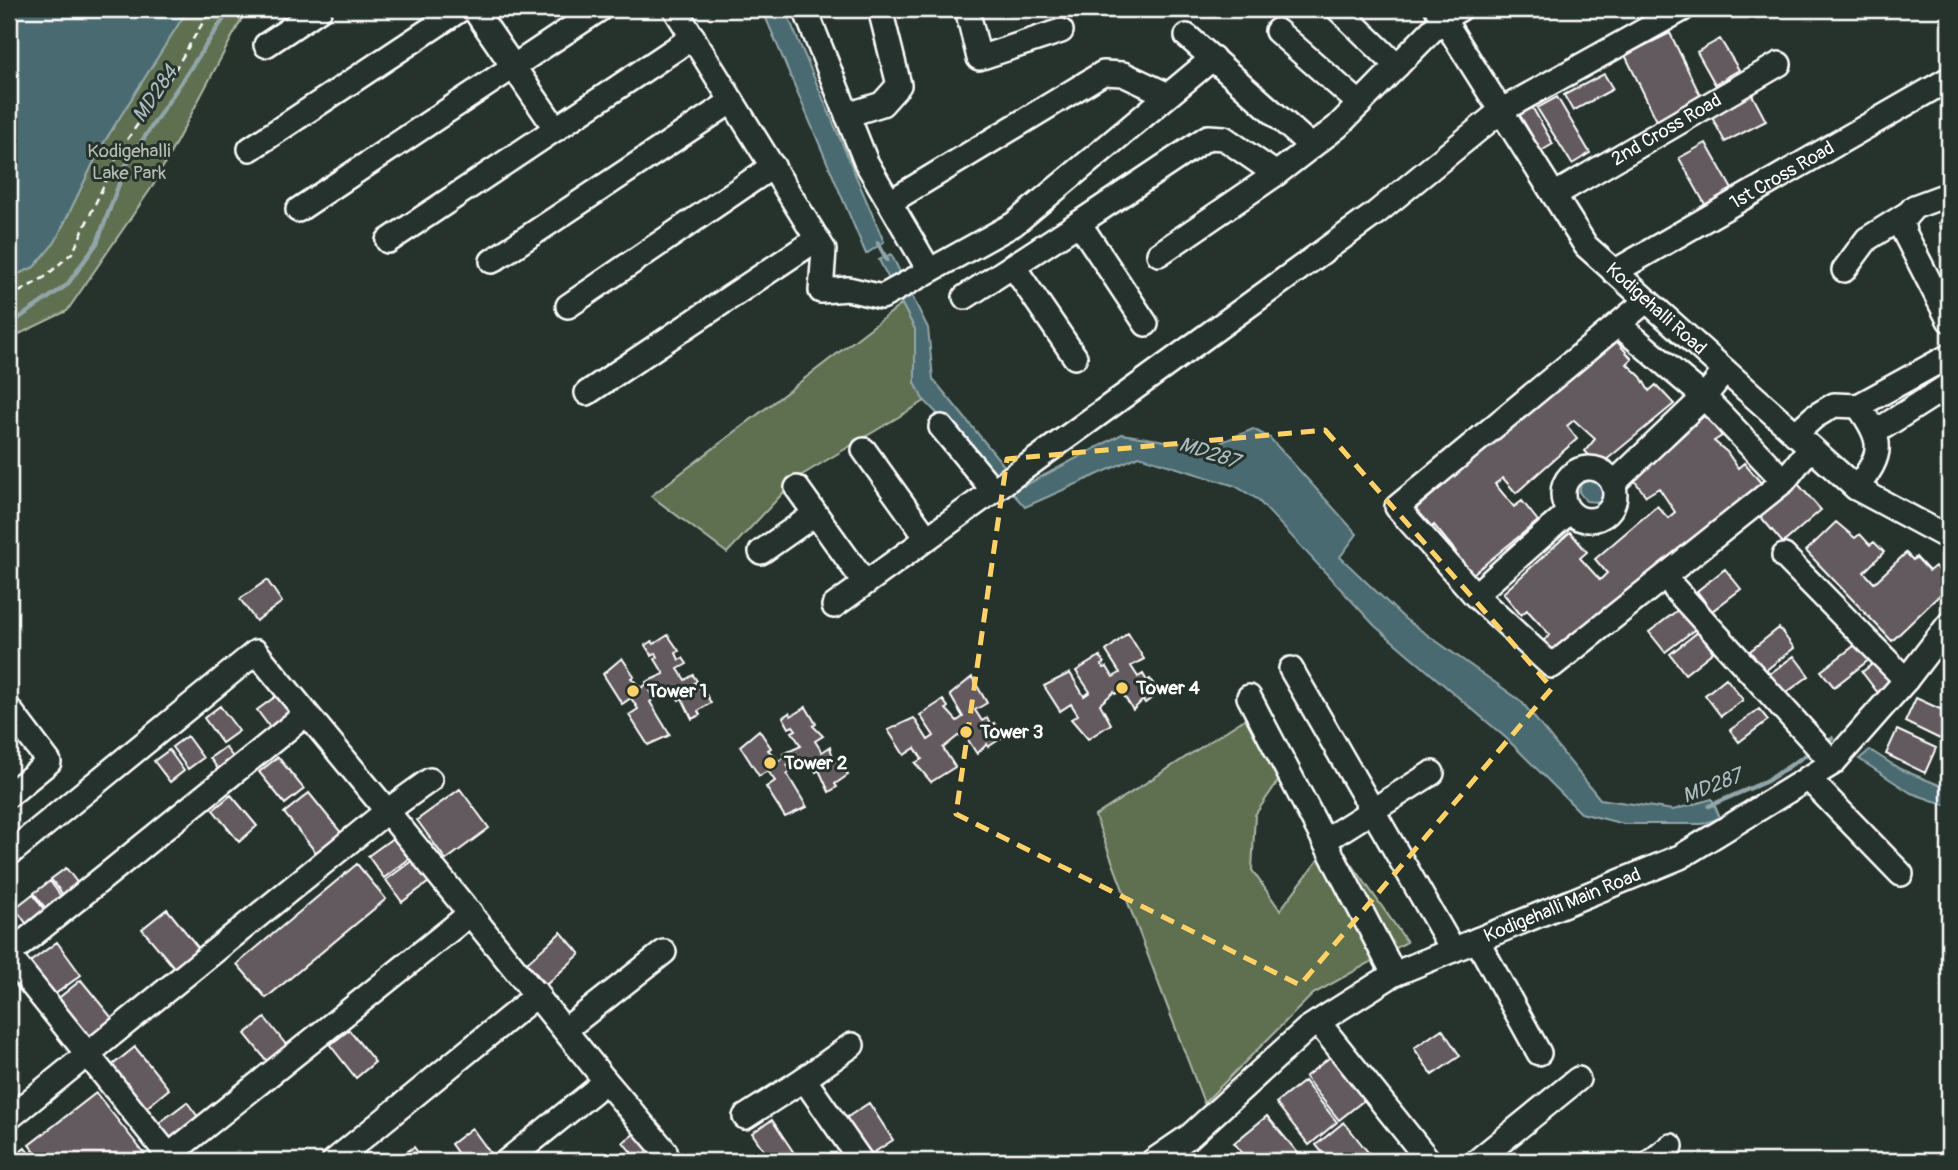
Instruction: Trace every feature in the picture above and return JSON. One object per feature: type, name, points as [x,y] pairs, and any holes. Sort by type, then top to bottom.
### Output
[{"type":"street","points":[[266,45],[320,9]]},
{"type":"street","points":[[250,149],[461,9]]},
{"type":"street","points":[[474,9],[556,129]]},
{"type":"street","points":[[298,209],[600,9]]},
{"type":"street","points":[[675,9],[824,250],[821,290],[849,289],[881,297],[1014,224],[1213,58]]},
{"type":"street","points":[[805,9],[866,162],[890,202],[924,274]]},
{"type":"street","points":[[847,115],[882,104],[899,85],[880,9]]},
{"type":"street","points":[[967,9],[979,58],[1061,31]]},
{"type":"street","points":[[1338,9],[1397,66]]},
{"type":"street","points":[[834,606],[1376,213],[1502,110],[1683,9]]},
{"type":"street","points":[[1159,254],[1276,174],[1311,146],[1360,104],[1447,12]]},
{"type":"street","name":"Kodigehalli Road","points":[[1447,12],[1502,110],[1586,246],[1856,488],[1949,538]]},
{"type":"street","points":[[1277,31],[1360,104]]},
{"type":"street","points":[[1187,36],[1311,146]]},
{"type":"street","points":[[388,241],[693,37]]},
{"type":"street","name":"2nd Cross Road","points":[[1554,195],[1779,64]]},
{"type":"street","points":[[890,202],[1103,74],[1123,74],[1168,95]]},
{"type":"street","name":"1st Cross Road","points":[[1614,272],[1949,79]]},
{"type":"street","points":[[492,261],[732,101]]},
{"type":"street","points":[[965,297],[1208,137],[1224,138],[1276,174]]},
{"type":"street","points":[[568,306],[772,166]]},
{"type":"street","points":[[1844,270],[1867,239],[1907,214],[1949,194]]},
{"type":"street","points":[[1907,214],[1902,221],[1904,232],[1949,320]]},
{"type":"street","points":[[1079,223],[1146,324]]},
{"type":"street","points":[[587,393],[817,239]]},
{"type":"street","points":[[1013,266],[1075,357]]},
{"type":"street","points":[[1646,301],[1397,507],[1475,594],[1552,666],[1784,481],[1814,417],[1834,405],[1858,406],[1949,356]]},
{"type":"street","points":[[1619,325],[1704,397],[1784,481]]},
{"type":"street","points":[[1613,484],[1704,397],[1725,371]]},
{"type":"street","points":[[1877,431],[1949,385]]},
{"type":"street","points":[[1856,488],[1871,469],[1877,452],[1877,431],[1858,406]]},
{"type":"street","points":[[941,427],[993,490]]},
{"type":"street","points":[[864,450],[928,538]]},
{"type":"street","points":[[1595,468],[1602,471],[1613,484],[1614,503],[1603,517],[1585,520],[1569,512],[1564,504],[1563,488],[1578,470],[1595,468]]},
{"type":"street","points":[[797,488],[865,583]]},
{"type":"street","points":[[1475,594],[1569,512]]},
{"type":"street","points":[[761,552],[815,514]]},
{"type":"street","points":[[1784,556],[1906,680]]},
{"type":"street","points":[[1675,589],[1833,763]]},
{"type":"street","name":"Kodigehalli Main Road","points":[[1153,1161],[1191,1135],[1318,1022],[1394,974],[1680,857],[1833,763],[1906,680],[1949,624]]},
{"type":"street","points":[[9,854],[256,652],[665,1152]]},
{"type":"street","points":[[1291,669],[1453,950]]},
{"type":"street","points":[[1250,697],[1394,974]]},
{"type":"street","points":[[306,713],[9,955],[168,1159],[471,913]]},
{"type":"street","points":[[9,795],[49,762],[16,718]]},
{"type":"street","points":[[1324,841],[1433,773]]},
{"type":"street","points":[[1808,778],[1901,874]]},
{"type":"street","points":[[9,1118],[387,811],[430,780]]},
{"type":"street","points":[[1478,940],[1538,1053]]},
{"type":"street","points":[[566,1029],[664,952]]},
{"type":"street","points":[[334,1161],[538,994]]},
{"type":"street","points":[[1318,1022],[1429,1161]]},
{"type":"street","points":[[745,1117],[852,1045]]},
{"type":"street","points":[[507,1161],[594,1091],[604,1079]]},
{"type":"street","points":[[804,1079],[861,1161]]},
{"type":"street","points":[[1476,1161],[1578,1079]]},
{"type":"street","points":[[1652,1161],[1671,1146]]},
{"type":"path","points":[[9,298],[45,277],[73,252],[120,150],[171,76],[211,9]]},
{"type":"highlighted area","points":[[1325,430],[1552,688],[1300,985],[956,814],[1007,459]]},
{"type":"green space","name":"Kodigehalli Lake Park","points":[[188,9],[247,9],[154,184],[67,311],[9,339],[9,278],[34,267],[55,242],[101,147]]},
{"type":"green space","points":[[902,304],[915,329],[915,382],[925,401],[797,478],[727,553],[651,496]]},
{"type":"green space","points":[[1263,707],[1282,775],[1255,815],[1252,870],[1280,910],[1334,839],[1407,942],[1313,994],[1204,1103],[1095,816]]},
{"type":"water","points":[[9,9],[188,9],[101,147],[55,242],[34,267],[9,278]]},
{"type":"water","points":[[762,9],[785,9],[884,242],[866,254]]},
{"type":"water","points":[[891,254],[928,328],[933,379],[1006,468],[997,475],[922,398],[915,382],[915,329],[879,260]]},
{"type":"water","points":[[1253,429],[1270,438],[1357,534],[1340,557],[1405,619],[1521,701],[1600,799],[1673,810],[1712,799],[1720,818],[1702,824],[1624,824],[1581,813],[1506,738],[1375,626],[1257,499],[1235,486],[1139,456],[1025,507],[1007,487],[1017,480],[1024,486],[1122,434],[1208,448]]},
{"type":"water","points":[[1583,475],[1595,479],[1601,486],[1610,505],[1603,511],[1597,502],[1586,501],[1579,492]]},
{"type":"water","points":[[1870,750],[1900,769],[1949,789],[1949,806],[1911,793],[1859,759]]},
{"type":"building","points":[[1670,33],[1702,99],[1657,121],[1625,55]]},
{"type":"building","points":[[1720,39],[1739,70],[1715,84],[1697,52]]},
{"type":"building","points":[[1604,74],[1613,89],[1573,111],[1564,95]]},
{"type":"building","points":[[1749,89],[1766,121],[1725,142],[1708,110]]},
{"type":"building","points":[[1557,97],[1590,153],[1572,164],[1537,108]]},
{"type":"building","points":[[1531,105],[1553,144],[1541,151],[1518,112]]},
{"type":"building","points":[[1706,143],[1733,191],[1706,206],[1679,158]]},
{"type":"building","points":[[1949,219],[1949,248],[1939,223]]},
{"type":"building","points":[[1614,338],[1632,359],[1627,364],[1641,377],[1649,391],[1656,385],[1674,404],[1599,466],[1585,451],[1595,439],[1574,420],[1567,426],[1577,439],[1516,493],[1503,478],[1495,484],[1514,507],[1522,501],[1538,521],[1468,578],[1449,558],[1456,552],[1434,525],[1425,533],[1411,513]]},
{"type":"building","points":[[1705,415],[1722,436],[1714,441],[1727,452],[1738,468],[1744,463],[1762,484],[1559,660],[1542,642],[1550,635],[1527,610],[1521,615],[1503,593],[1570,532],[1587,552],[1580,558],[1600,580],[1607,573],[1595,559],[1657,506],[1668,518],[1675,512],[1659,488],[1646,496],[1634,480]]},
{"type":"building","points":[[1798,484],[1821,510],[1783,543],[1760,516]]},
{"type":"building","points":[[1836,522],[1855,538],[1860,534],[1870,545],[1874,542],[1884,552],[1864,572],[1874,583],[1906,553],[1913,560],[1916,557],[1929,571],[1935,566],[1949,581],[1949,586],[1892,641],[1806,551]]},
{"type":"building","points":[[1725,569],[1741,589],[1712,611],[1697,591]]},
{"type":"building","points":[[267,580],[282,602],[256,621],[240,599]]},
{"type":"building","points":[[1683,606],[1698,627],[1665,652],[1649,632]]},
{"type":"building","points":[[1779,628],[1794,648],[1765,671],[1750,651]]},
{"type":"building","points":[[1698,632],[1713,652],[1685,674],[1670,654]]},
{"type":"building","name":"Tower 4","points":[[1128,633],[1144,659],[1131,666],[1138,677],[1143,674],[1147,681],[1150,679],[1159,693],[1145,703],[1143,700],[1133,710],[1121,691],[1115,694],[1114,692],[1100,704],[1111,724],[1088,739],[1071,719],[1078,715],[1071,704],[1060,711],[1044,686],[1070,673],[1084,696],[1090,692],[1076,671],[1100,656],[1104,663],[1102,665],[1107,667],[1113,677],[1120,673],[1106,651]]},
{"type":"building","name":"Tower 1","points":[[668,635],[679,651],[676,653],[679,660],[683,658],[687,664],[678,669],[685,680],[693,675],[697,688],[701,686],[711,703],[698,711],[700,715],[692,719],[682,698],[679,700],[672,688],[658,696],[654,690],[650,692],[654,699],[650,702],[670,735],[648,745],[629,715],[638,709],[631,698],[622,704],[603,674],[622,658],[634,676],[631,678],[641,688],[646,682],[664,674],[655,659],[658,657],[656,653],[652,656],[645,645],[652,641],[654,644]]},
{"type":"building","points":[[1858,643],[1870,659],[1834,687],[1821,671]]},
{"type":"building","points":[[1794,656],[1809,676],[1783,695],[1768,675]]},
{"type":"building","points":[[1878,660],[1894,681],[1878,693],[1862,672]]},
{"type":"building","name":"Tower 3","points":[[972,677],[987,703],[975,710],[982,721],[987,718],[991,725],[994,723],[1003,737],[988,747],[987,744],[977,754],[965,735],[958,736],[943,748],[955,767],[931,782],[915,763],[922,759],[915,748],[904,755],[888,730],[914,718],[928,740],[934,736],[920,715],[943,700],[948,707],[946,709],[957,721],[963,717],[950,695]]},
{"type":"building","points":[[1726,678],[1743,700],[1721,716],[1705,695]]},
{"type":"building","points":[[279,694],[294,714],[272,730],[257,710]]},
{"type":"building","points":[[1916,698],[1949,713],[1940,739],[1905,722]]},
{"type":"building","points":[[220,706],[239,731],[222,743],[204,718]]},
{"type":"building","name":"Tower 2","points":[[806,707],[816,724],[813,726],[823,736],[815,741],[822,752],[830,747],[834,761],[837,759],[848,775],[829,792],[819,770],[816,772],[809,760],[795,769],[791,762],[787,765],[791,771],[787,774],[807,807],[785,817],[766,787],[775,781],[768,771],[759,776],[740,746],[759,730],[771,748],[768,750],[779,761],[784,757],[783,754],[801,746],[792,732],[796,730],[793,726],[789,728],[783,717],[789,713],[791,716]]},
{"type":"building","points":[[1759,709],[1768,720],[1739,742],[1730,730]]},
{"type":"building","points":[[1897,730],[1936,748],[1925,773],[1886,754]]},
{"type":"building","points":[[187,736],[203,758],[188,769],[172,747]]},
{"type":"building","points":[[225,747],[240,766],[224,777],[210,758]]},
{"type":"building","points":[[169,750],[184,771],[170,782],[154,761]]},
{"type":"building","points":[[278,757],[304,789],[285,804],[259,772]]},
{"type":"building","points":[[460,789],[489,828],[446,860],[417,820]]},
{"type":"building","points":[[309,793],[343,835],[318,855],[284,813]]},
{"type":"building","points":[[231,795],[257,826],[239,842],[213,810]]},
{"type":"building","points":[[393,838],[409,859],[384,878],[368,856]]},
{"type":"building","points":[[413,860],[429,882],[402,902],[386,880]]},
{"type":"building","points":[[357,864],[386,899],[266,998],[237,964]]},
{"type":"building","points":[[66,868],[82,889],[67,900],[51,879]]},
{"type":"building","points":[[50,881],[65,902],[50,914],[34,893]]},
{"type":"building","points":[[33,894],[49,917],[31,930],[15,908]]},
{"type":"building","points":[[167,909],[201,951],[177,971],[142,929]]},
{"type":"building","points":[[561,932],[580,954],[546,985],[527,963]]},
{"type":"building","points":[[57,942],[81,975],[54,995],[30,962]]},
{"type":"building","points":[[81,980],[116,1023],[90,1044],[55,1001]]},
{"type":"building","points":[[265,1018],[291,1051],[271,1066],[245,1034]]},
{"type":"building","points":[[1442,1029],[1460,1056],[1432,1075],[1414,1048]]},
{"type":"building","points":[[349,1030],[375,1062],[356,1078],[330,1045]]},
{"type":"building","points":[[135,1047],[169,1089],[145,1109],[110,1067]]},
{"type":"building","points":[[1334,1054],[1368,1097],[1339,1120],[1305,1077]]},
{"type":"building","points":[[1304,1081],[1337,1122],[1309,1145],[1276,1103]]},
{"type":"building","points":[[96,1093],[147,1157],[142,1161],[42,1161],[29,1145]]},
{"type":"building","points":[[187,1102],[201,1121],[172,1142],[159,1123]]},
{"type":"building","points":[[869,1103],[893,1140],[870,1155],[846,1118]]},
{"type":"building","points":[[1267,1116],[1298,1153],[1288,1161],[1249,1161],[1234,1143]]},
{"type":"building","points":[[772,1120],[794,1153],[782,1161],[771,1161],[752,1133]]},
{"type":"building","points":[[1344,1122],[1375,1161],[1329,1161],[1316,1145]]},
{"type":"building","points":[[472,1128],[496,1161],[463,1161],[451,1144]]},
{"type":"building","points":[[637,1132],[659,1161],[638,1161],[623,1142]]},
{"type":"building","points":[[414,1147],[424,1161],[393,1161]]},
{"type":"building","points":[[25,1148],[35,1161],[9,1161],[9,1160]]},
{"type":"waterway","name":"MD284","points":[[9,325],[67,285],[97,243],[126,165],[230,9]]},
{"type":"waterway","name":"MD287","points":[[878,243],[887,260]]},
{"type":"waterway","points":[[1825,742],[1832,738]]},
{"type":"waterway","name":"MD287","points":[[1709,806],[1767,781],[1809,753]]},
{"type":"place","name":"Tower 4","points":[[1122,688]]},
{"type":"place","name":"Tower 1","points":[[633,691]]},
{"type":"place","name":"Tower 3","points":[[966,732]]},
{"type":"place","name":"Tower 2","points":[[770,763]]}]
